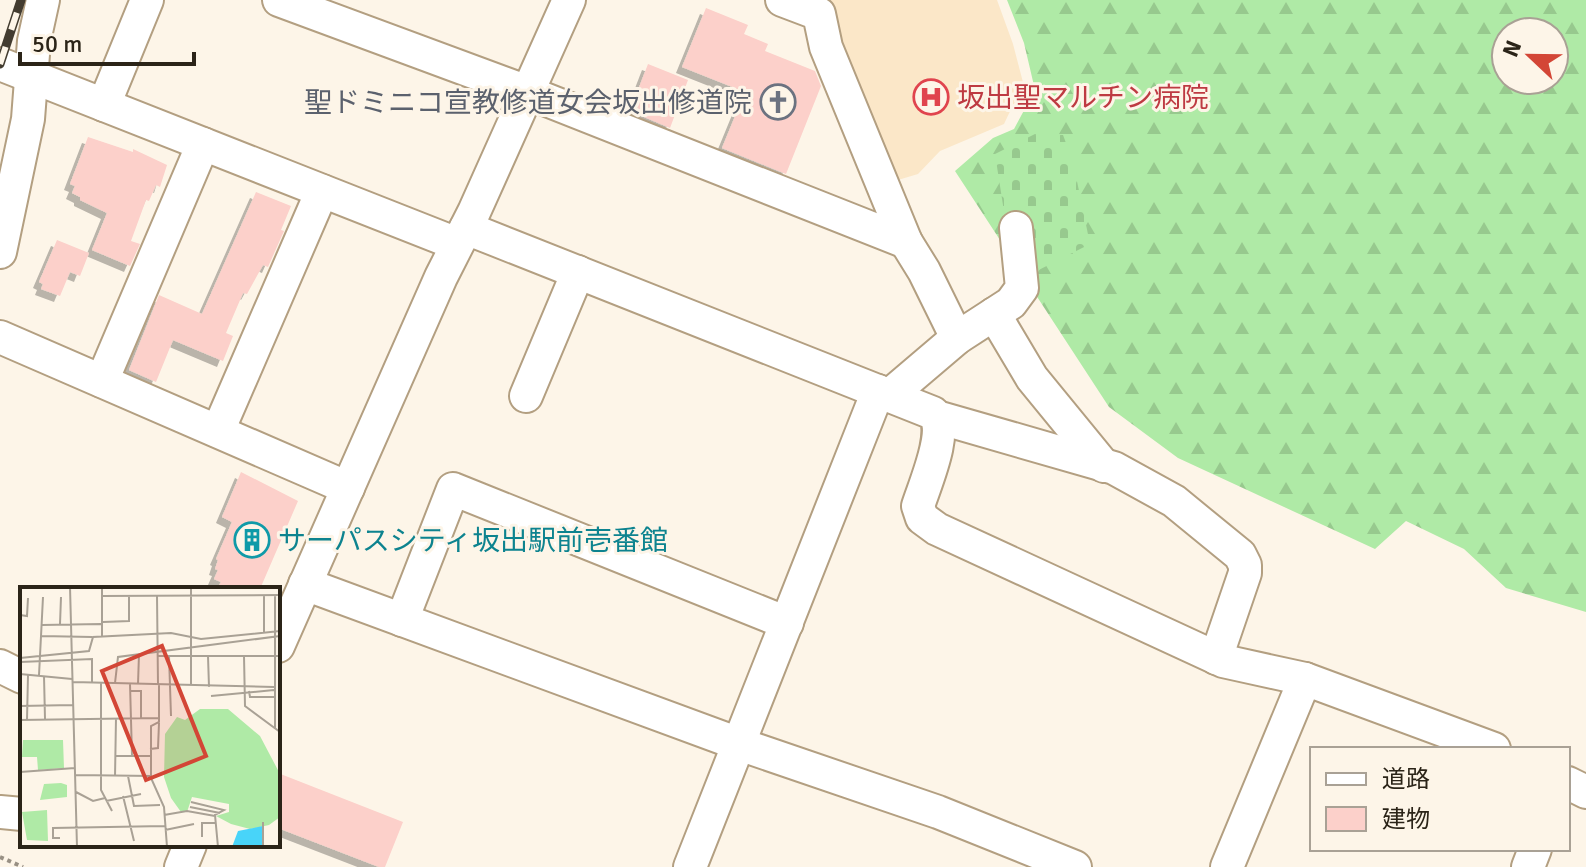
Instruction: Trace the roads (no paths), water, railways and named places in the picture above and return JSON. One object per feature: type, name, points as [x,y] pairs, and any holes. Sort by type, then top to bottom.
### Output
[{"type":"street","points":[[0,252],[28,119],[34,41],[43,0]]},
{"type":"street","points":[[104,105],[147,0]]},
{"type":"street","points":[[279,0],[906,242]]},
{"type":"street","points":[[280,641],[569,0]]},
{"type":"street","points":[[782,0],[819,14],[826,47],[906,242],[957,338]]},
{"type":"street","points":[[0,64],[322,191],[578,272],[884,393],[937,417],[1104,466],[1174,501],[1240,555],[1245,573],[1216,658]]},
{"type":"street","points":[[102,381],[203,144]]},
{"type":"street","points":[[218,431],[322,191]]},
{"type":"street","points":[[690,867],[787,623],[884,393],[957,338],[1011,303],[1022,288],[1016,228]]},
{"type":"street","points":[[526,396],[578,272]]},
{"type":"street","points":[[994,314],[1032,378],[1104,466]]},
{"type":"street","points":[[0,337],[348,488]]},
{"type":"street","points":[[937,417],[938,439],[918,506],[922,518],[937,529],[1216,658],[1234,665],[1305,679],[1489,747]]},
{"type":"street","points":[[402,620],[453,489],[787,623]]},
{"type":"street","points":[[305,584],[739,744],[938,812],[1075,867]]},
{"type":"street","points":[[0,666],[20,676]]},
{"type":"street","points":[[1227,867],[1305,679]]},
{"type":"street","points":[[0,812],[20,814]]},
{"type":"street","points":[[181,867],[189,847]]},
{"type":"railway","points":[[0,64],[21,0]]},
{"type":"place","name":"坂出聖マルチン病院","points":[[931,97]]},
{"type":"place","name":"聖ドミニコ宣教修道女会坂出修道院","points":[[778,102]]},
{"type":"place","name":"サーパスシティ坂出駅前壱番館","points":[[252,540]]}]
